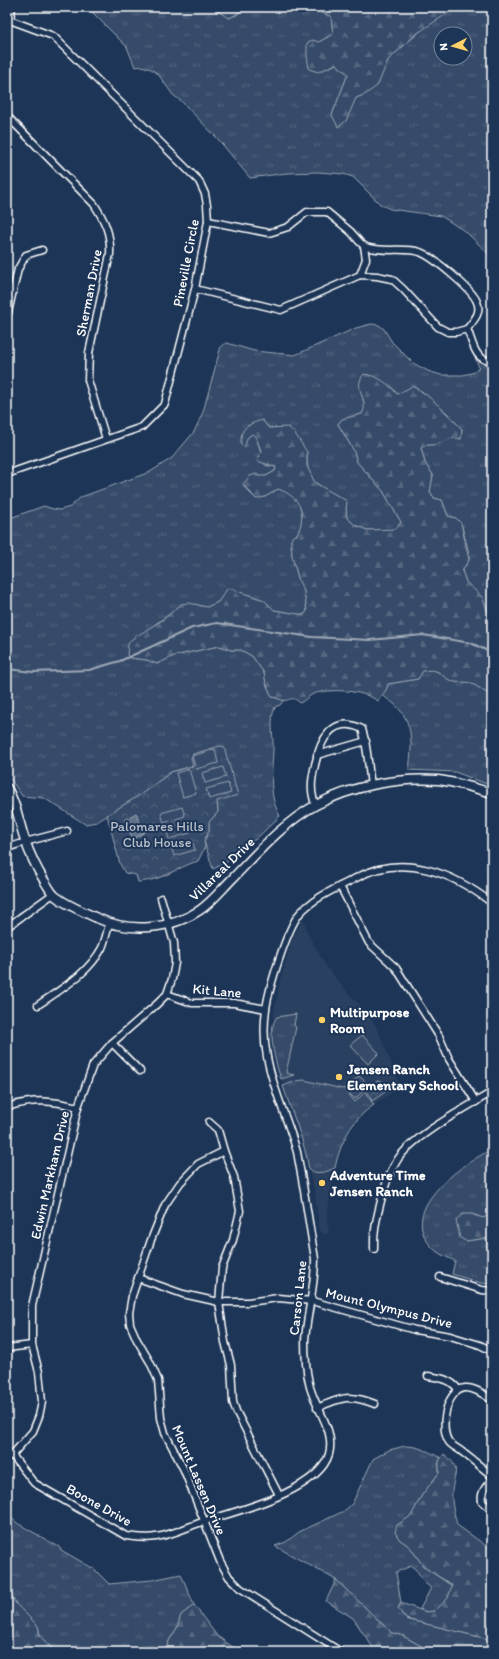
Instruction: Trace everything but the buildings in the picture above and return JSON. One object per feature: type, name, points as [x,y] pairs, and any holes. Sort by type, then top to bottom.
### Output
[{"type":"street","points":[[8,19],[12,7]]},
{"type":"street","name":"Pineville Circle","points":[[7,474],[142,427],[165,404],[195,289],[208,221],[208,206],[205,194],[199,181],[53,36],[8,19]]},
{"type":"street","name":"Sherman Drive","points":[[7,116],[94,204],[104,220],[108,230],[110,254],[89,353],[88,380],[106,439]]},
{"type":"street","points":[[208,221],[269,233],[288,227],[307,212],[327,212],[350,231],[364,246],[366,260],[360,275]]},
{"type":"street","points":[[195,289],[282,310],[360,275],[377,276],[392,280],[404,289],[438,327],[448,332],[456,332],[467,329],[478,315],[478,302],[471,292],[437,261],[420,252],[383,250],[364,246]]},
{"type":"street","points":[[7,317],[18,269],[26,255],[42,250]]},
{"type":"street","points":[[467,329],[476,354],[486,361],[492,361]]},
{"type":"street","points":[[315,805],[312,789],[317,755],[321,742],[328,732],[347,724],[362,729],[366,741],[367,766],[371,785]]},
{"type":"street","points":[[317,755],[366,741]]},
{"type":"street","name":"Villareal Drive","points":[[7,788],[15,805],[25,842],[38,870],[53,894],[80,910],[109,924],[126,928],[143,928],[169,923],[199,910],[211,901],[256,854],[289,823],[315,805],[345,793],[371,785],[413,779],[439,780],[465,785],[492,793]]},
{"type":"street","points":[[7,848],[66,831]]},
{"type":"street","name":"Carson Lane","points":[[258,1505],[309,1481],[324,1466],[329,1454],[329,1432],[317,1408],[309,1383],[305,1341],[315,1275],[315,1259],[311,1230],[297,1153],[271,1076],[266,1055],[266,1009],[285,942],[299,914],[321,897],[365,873],[386,866],[406,865],[429,869],[475,890],[492,903]]},
{"type":"street","points":[[340,886],[369,943],[396,968],[439,1036],[449,1058],[476,1102]]},
{"type":"street","points":[[7,927],[53,894]]},
{"type":"street","name":"Edwin Markham Drive","points":[[10,1456],[33,1431],[39,1416],[42,1402],[40,1379],[32,1345],[32,1306],[78,1107],[94,1065],[112,1043],[148,1014],[167,994],[172,979],[175,963],[174,943],[161,898]]},
{"type":"street","points":[[38,1005],[75,979],[91,965],[102,947],[109,924]]},
{"type":"street","name":"Kit Lane","points":[[167,994],[192,1003],[234,1004],[266,1009]]},
{"type":"street","points":[[112,1043],[140,1071]]},
{"type":"street","points":[[374,1249],[373,1234],[380,1205],[388,1177],[398,1158],[411,1144],[492,1092]]},
{"type":"street","points":[[7,1107],[22,1103],[49,1101],[78,1107]]},
{"type":"street","points":[[210,1122],[218,1130],[234,1177],[240,1211],[233,1240],[222,1268],[219,1302],[225,1342],[231,1365],[233,1402],[236,1411],[279,1495]]},
{"type":"street","name":"Mount Lassen Drive","points":[[224,1151],[198,1164],[180,1183],[165,1205],[132,1296],[129,1313],[130,1324],[136,1340],[150,1362],[158,1380],[161,1418],[165,1433],[184,1470],[220,1561],[229,1577],[240,1588],[341,1652]]},
{"type":"street","points":[[440,1277],[482,1290],[492,1291]]},
{"type":"street","name":"Mount Olympus Drive","points":[[138,1278],[183,1294],[219,1302],[248,1302],[278,1298],[312,1301],[415,1330],[450,1336],[480,1344],[492,1351]]},
{"type":"street","points":[[7,1348],[32,1345]]},
{"type":"street","points":[[428,1376],[445,1378],[452,1382],[458,1389]]},
{"type":"street","points":[[492,1400],[480,1392],[466,1387],[458,1389],[450,1398],[444,1422],[444,1432],[449,1442],[492,1476]]},
{"type":"street","points":[[317,1408],[339,1399],[349,1397],[359,1398],[375,1404]]},
{"type":"street","name":"Boone Drive","points":[[10,1456],[34,1483],[126,1536],[142,1538],[156,1537],[258,1505]]},
{"type":"street","points":[[492,1479],[481,1493],[481,1498],[482,1502],[492,1510]]},
{"type":"shaded area","points":[[136,813],[145,832],[133,839],[124,820]]},
{"type":"shaded area","name":"Jensen Ranch Elementary School","points":[[303,919],[309,936],[326,966],[347,992],[364,1009],[377,1028],[399,1083],[397,1089],[370,1107],[348,1132],[337,1158],[330,1192],[327,1221],[329,1233],[324,1235],[320,1230],[315,1193],[307,1159],[276,1063],[274,1051],[274,1011],[280,982],[292,940]]},
{"type":"green space","points":[[87,7],[211,7],[229,18],[238,14],[242,7],[280,7],[282,9],[305,7],[331,16],[333,34],[319,42],[326,69],[336,64],[348,74],[332,115],[356,98],[366,94],[383,71],[388,60],[426,26],[457,7],[492,7],[492,257],[466,232],[441,216],[390,209],[380,204],[353,177],[343,174],[318,172],[287,173],[250,178],[218,139],[181,101],[173,95],[158,74],[151,69],[142,66],[135,67],[127,47]]},
{"type":"green space","points":[[211,7],[242,7],[238,14],[229,18]]},
{"type":"green space","points":[[305,7],[457,7],[416,34],[388,60],[378,85],[366,94],[356,98],[346,121],[338,127],[332,115],[348,74],[336,64],[318,72],[309,69],[307,43],[312,40],[319,42],[333,34],[331,16]]},
{"type":"green space","points":[[371,324],[379,325],[384,329],[392,342],[413,363],[428,371],[441,375],[463,375],[475,372],[479,367],[473,353],[478,350],[481,354],[492,357],[492,561],[488,583],[492,592],[492,621],[466,582],[462,571],[469,560],[469,553],[461,523],[456,518],[448,516],[442,500],[434,498],[430,491],[433,475],[425,463],[421,448],[427,445],[437,444],[451,438],[461,439],[462,429],[446,412],[435,404],[422,391],[397,394],[391,386],[360,387],[365,408],[362,414],[342,419],[338,424],[354,451],[357,462],[383,491],[401,522],[396,530],[367,530],[355,525],[347,518],[346,501],[317,484],[313,479],[309,472],[307,463],[307,452],[276,427],[269,428],[262,420],[247,438],[252,434],[256,437],[265,465],[276,467],[275,471],[266,476],[259,477],[244,487],[254,497],[265,497],[278,489],[287,492],[295,498],[298,503],[302,514],[302,520],[299,531],[291,540],[292,556],[299,581],[304,591],[307,611],[304,615],[274,610],[264,600],[228,588],[218,602],[207,607],[171,613],[154,625],[127,655],[130,658],[147,660],[157,664],[174,656],[220,646],[231,650],[241,650],[252,656],[264,673],[266,683],[272,697],[284,700],[280,705],[275,707],[272,718],[272,792],[276,808],[280,816],[256,839],[242,846],[227,862],[213,869],[204,841],[209,831],[209,822],[218,812],[217,801],[193,766],[171,772],[140,795],[97,822],[85,824],[44,798],[22,796],[7,774],[7,519],[44,506],[60,510],[70,507],[81,497],[150,472],[172,458],[194,432],[203,412],[221,346],[227,343],[254,351],[295,355],[356,328]]},
{"type":"green space","points":[[364,374],[374,376],[397,394],[413,386],[445,411],[462,429],[461,439],[451,438],[437,444],[423,446],[421,448],[425,463],[433,475],[430,492],[434,498],[442,500],[448,516],[456,518],[461,523],[469,560],[462,571],[466,582],[482,597],[492,621],[492,696],[470,683],[455,682],[437,671],[429,670],[423,671],[418,679],[388,684],[386,690],[378,701],[372,697],[356,692],[329,691],[313,694],[300,703],[295,699],[282,700],[272,697],[266,683],[264,673],[252,656],[241,650],[231,650],[220,646],[174,656],[157,664],[147,660],[130,658],[127,655],[128,644],[132,639],[164,619],[181,604],[189,603],[207,607],[218,602],[228,588],[264,600],[274,610],[304,615],[307,611],[304,591],[299,581],[292,556],[291,540],[293,536],[297,535],[300,527],[300,507],[297,502],[286,492],[278,489],[265,497],[256,499],[243,484],[250,476],[256,474],[259,476],[266,476],[275,471],[276,467],[257,461],[261,451],[256,437],[252,434],[247,438],[245,447],[241,445],[243,431],[252,424],[262,420],[269,428],[288,427],[294,432],[307,452],[307,466],[315,483],[347,501],[347,518],[355,525],[367,530],[396,529],[401,522],[383,491],[357,462],[354,451],[338,424],[342,419],[362,414],[364,404],[360,383]]},
{"type":"green space","points":[[423,670],[437,671],[455,682],[470,683],[492,696],[492,786],[455,772],[409,770],[411,737],[409,727],[400,710],[392,702],[381,695],[386,690],[388,684],[418,679]]},
{"type":"green space","name":"Palomares Hills Club House","points":[[220,746],[224,747],[238,795],[217,801],[218,812],[209,822],[209,831],[204,841],[205,847],[198,861],[156,879],[138,882],[136,875],[125,873],[120,864],[107,815],[140,795],[171,772],[193,766],[191,758],[193,754]]},
{"type":"green space","points":[[215,749],[218,763],[196,769],[192,756]]},
{"type":"green space","points":[[223,767],[226,777],[205,783],[202,773]]},
{"type":"green space","points":[[189,769],[196,793],[183,797],[176,773]]},
{"type":"green space","points":[[228,783],[231,793],[209,799],[206,789]]},
{"type":"green space","points":[[182,807],[185,816],[164,823],[161,813]]},
{"type":"green space","points":[[187,823],[190,833],[169,839],[166,829]]},
{"type":"green space","points":[[192,840],[195,850],[174,856],[171,846]]},
{"type":"green space","points":[[296,1014],[294,1025],[296,1027],[286,1073],[294,1075],[281,1079],[273,1047],[272,1030],[277,1017]]},
{"type":"green space","points":[[362,1035],[379,1053],[368,1064],[350,1045]]},
{"type":"green space","points":[[359,1076],[369,1085],[355,1099],[345,1089]]},
{"type":"green space","points":[[304,1080],[342,1089],[344,1088],[355,1102],[365,1092],[374,1105],[353,1124],[340,1150],[335,1168],[325,1172],[319,1173],[309,1170],[301,1138],[283,1086],[296,1081]]},
{"type":"green space","points":[[377,1081],[385,1083],[388,1090],[372,1101],[367,1090]]},
{"type":"green space","points":[[492,1149],[492,1214],[483,1218],[471,1214],[466,1241],[486,1238],[488,1254],[492,1258],[492,1284],[481,1283],[452,1274],[455,1261],[436,1251],[424,1236],[421,1221],[426,1206],[436,1191],[464,1166]]},
{"type":"green space","points":[[463,1214],[471,1214],[483,1218],[492,1214],[492,1258],[488,1254],[486,1238],[466,1241],[460,1238],[456,1220]]},
{"type":"green space","points":[[405,1446],[419,1448],[441,1458],[439,1461],[439,1473],[422,1495],[411,1517],[397,1525],[399,1539],[410,1547],[424,1567],[452,1586],[448,1598],[435,1611],[426,1612],[420,1609],[431,1588],[411,1566],[396,1572],[401,1603],[398,1608],[406,1619],[492,1640],[492,1652],[432,1652],[403,1636],[392,1633],[336,1580],[275,1546],[286,1542],[299,1532],[344,1511],[352,1504],[373,1459],[389,1450]]},
{"type":"green space","points":[[444,1454],[450,1459],[456,1472],[452,1497],[457,1525],[492,1550],[492,1640],[406,1619],[398,1608],[401,1603],[426,1612],[435,1611],[448,1598],[452,1585],[424,1567],[410,1547],[399,1539],[395,1532],[397,1525],[411,1516],[422,1495],[439,1473],[439,1461]]},
{"type":"green space","points":[[7,1514],[17,1523],[94,1569],[109,1584],[152,1580],[181,1574],[194,1605],[181,1615],[177,1628],[164,1652],[60,1652],[51,1648],[40,1635],[38,1626],[16,1604],[7,1586]]},
{"type":"green space","points":[[336,1580],[392,1633],[403,1636],[432,1652],[376,1652],[353,1618],[326,1601]]},
{"type":"green space","points":[[7,1586],[16,1604],[38,1626],[40,1636],[51,1648],[60,1652],[7,1652]]},
{"type":"green space","points":[[194,1605],[217,1636],[240,1652],[164,1652],[177,1628],[181,1615]]},
{"type":"waterway","points":[[7,669],[33,672],[89,670],[120,661],[192,628],[217,623],[312,637],[370,640],[423,635],[471,643],[492,653]]},
{"type":"place","name":"Multipurpose Room","points":[[322,1020]]},
{"type":"place","name":"Jensen Ranch Elementary School","points":[[339,1077]]},
{"type":"place","name":"Adventure Time Jensen Ranch","points":[[322,1183]]}]
